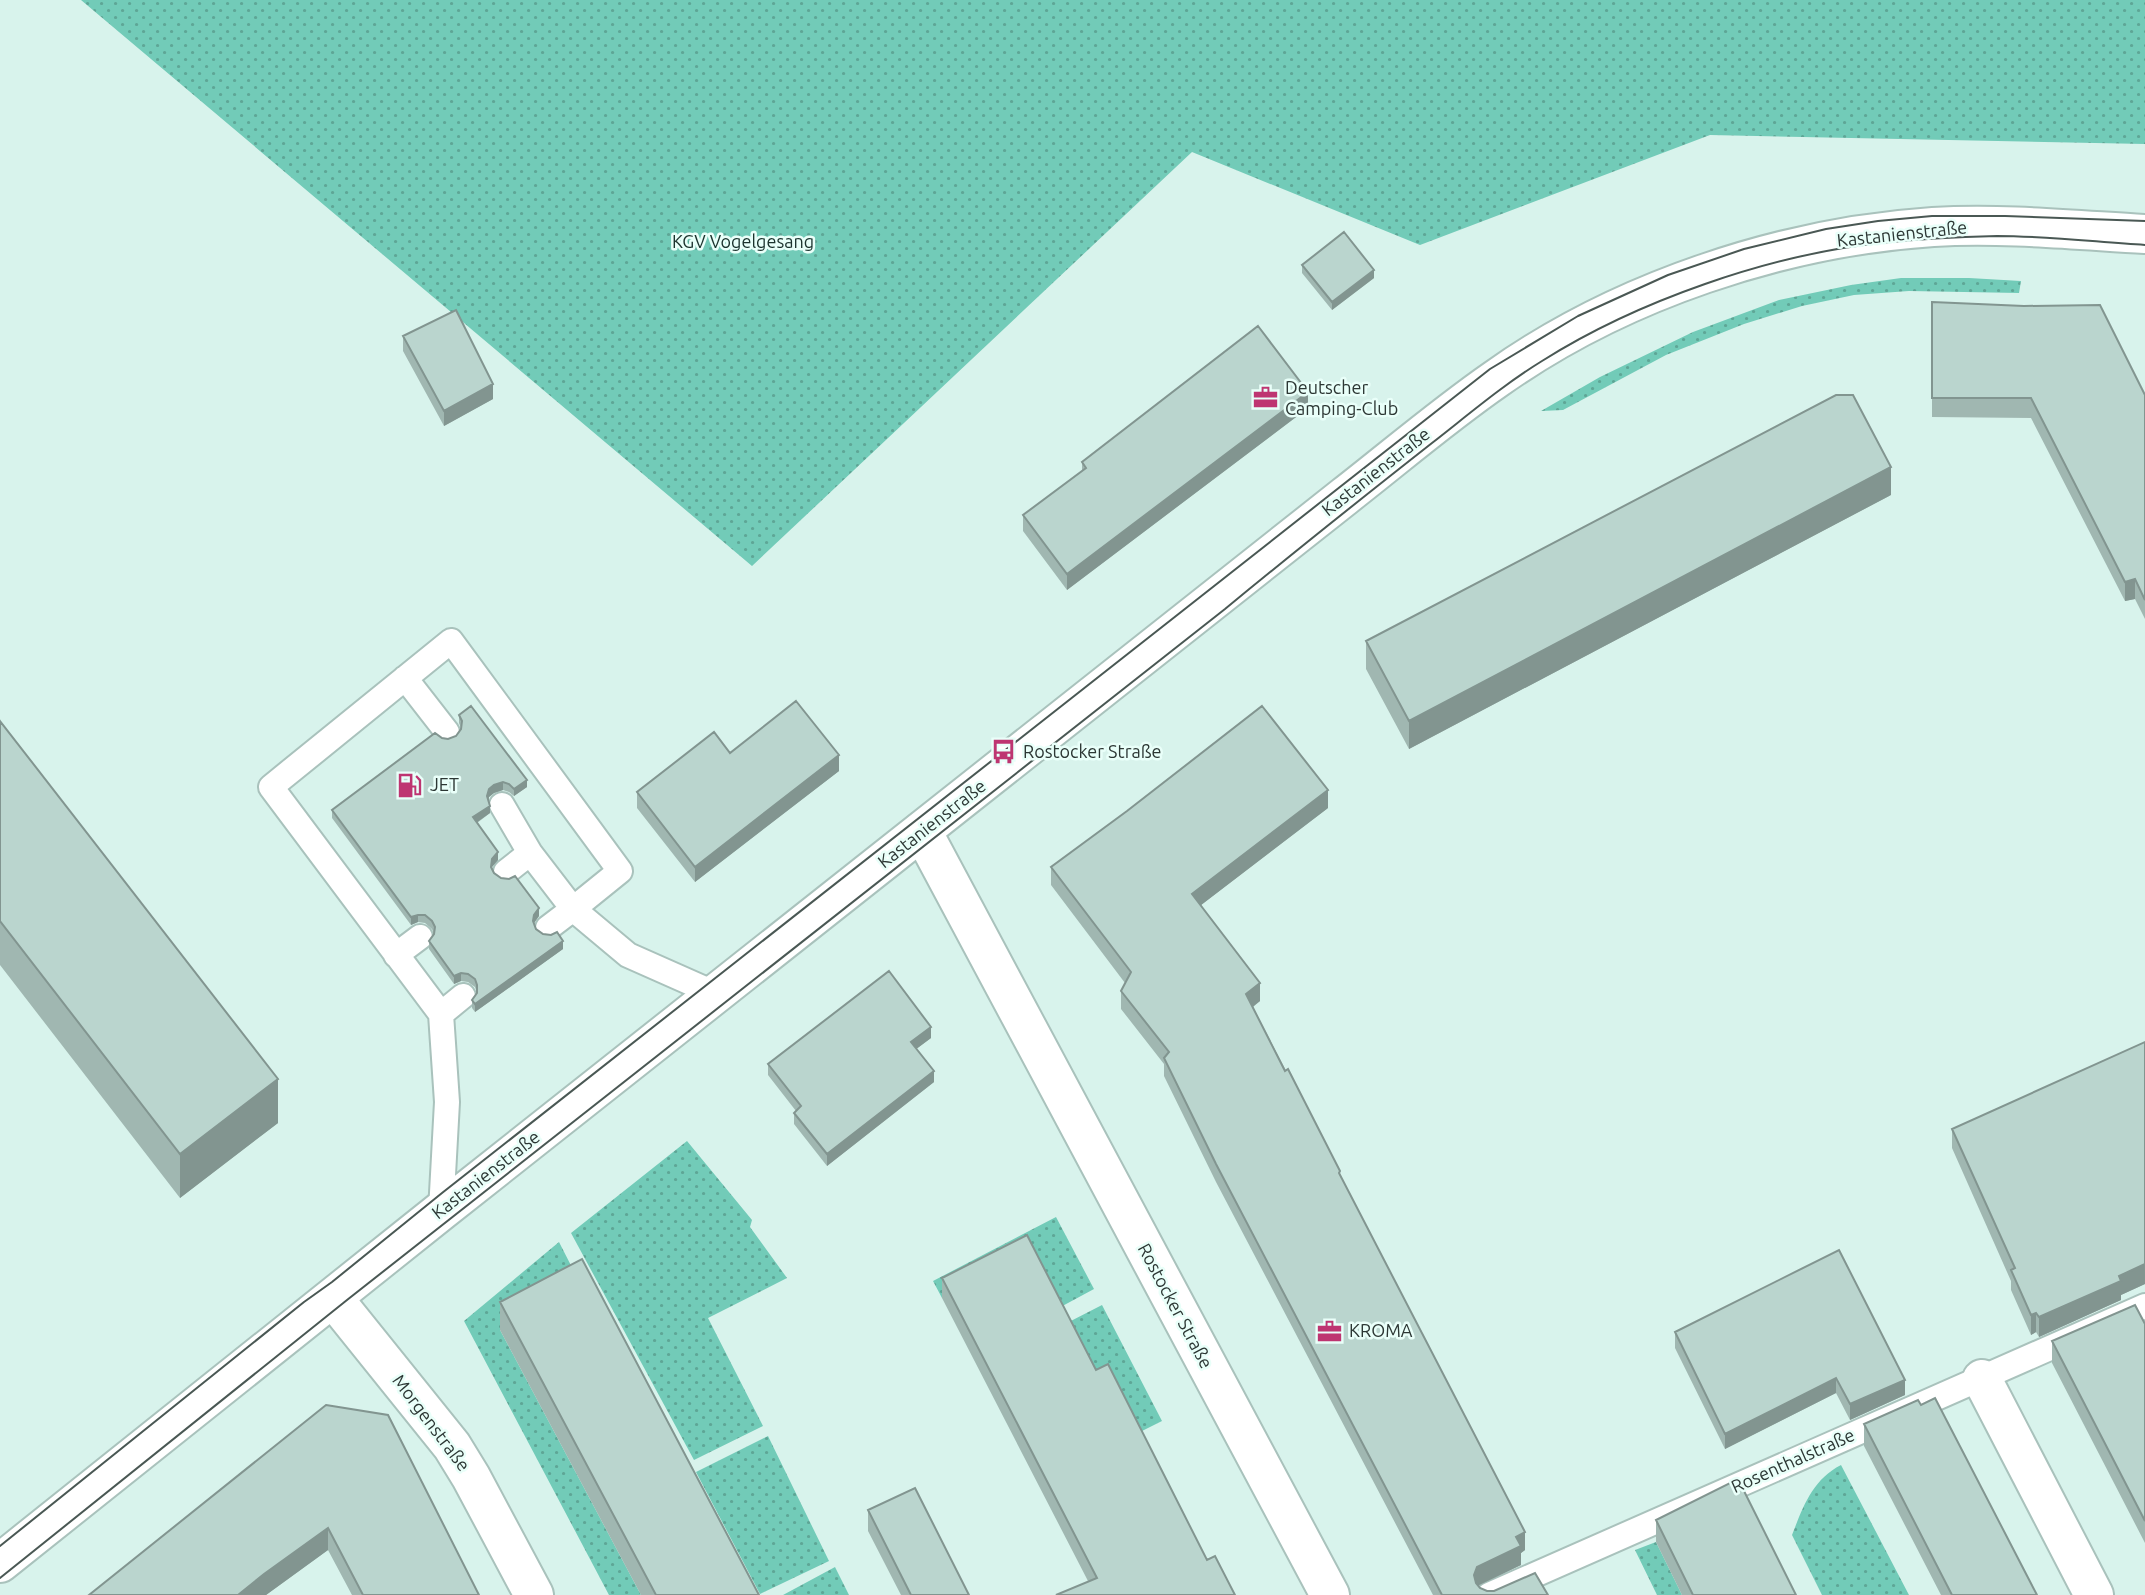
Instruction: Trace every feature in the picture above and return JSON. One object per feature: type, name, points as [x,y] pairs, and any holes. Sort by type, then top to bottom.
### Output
[{"type":"main road","name":"Kastanienstraße","points":[[0,1563],[441,1210],[922,831],[1496,379],[1539,351],[1627,305],[1673,286],[1745,260],[1785,250],[1880,233],[1933,227],[1976,226],[2145,234]]},
{"type":"main road","name":"Rostocker Straße","points":[[922,831],[1330,1595]]},
{"type":"main road","name":"Morgenstraße","points":[[333,1298],[452,1447],[534,1595]]},
{"type":"main road","points":[[1982,1379],[2094,1595]]},
{"type":"lane","points":[[441,1210],[447,1102],[441,1014],[271,787],[451,641],[620,871],[548,928]]},
{"type":"lane","points":[[405,678],[447,732]]},
{"type":"lane","points":[[502,805],[530,853],[573,909],[628,954],[716,994]]},
{"type":"lane","points":[[506,872],[530,853]]},
{"type":"lane","points":[[397,955],[420,937]]},
{"type":"lane","points":[[441,1014],[463,996]]},
{"type":"lane","name":"Rosenthalstraße","points":[[1489,1595],[2145,1306]]},
{"type":"green space","name":"KGV Vogelgesang","points":[[81,0],[2145,0],[2145,144],[1710,135],[1420,245],[1192,152],[752,566]]},
{"type":"green space","points":[[1901,278],[2021,281],[2019,293],[1909,291],[1854,295],[1802,306],[1744,324],[1666,355],[1563,410],[1541,411],[1600,377],[1693,332],[1779,300]]},
{"type":"green space","points":[[687,1141],[752,1220],[750,1227],[787,1278],[708,1318],[763,1426],[694,1460],[571,1233]]},
{"type":"green space","points":[[1056,1217],[1094,1289],[1055,1310],[1026,1256],[942,1298],[933,1281]]},
{"type":"green space","points":[[559,1242],[582,1287],[500,1330],[641,1595],[609,1595],[464,1321]]},
{"type":"green space","points":[[1102,1305],[1162,1421],[1134,1435],[1108,1385],[1063,1325]]},
{"type":"green space","points":[[768,1436],[829,1561],[760,1594],[696,1472]]},
{"type":"green space","points":[[1841,1465],[1909,1595],[1822,1595],[1792,1535],[1816,1486]]},
{"type":"green space","points":[[1656,1542],[1682,1595],[1657,1595],[1635,1550]]},
{"type":"green space","points":[[835,1567],[849,1595],[783,1595]]},
{"type":"building","points":[[1344,232],[1374,270],[1332,302],[1302,265]]},
{"type":"building","points":[[1932,302],[2024,306],[2100,305],[2145,395],[2145,600],[2135,579],[2125,582],[2031,398],[1932,398]]},
{"type":"building","points":[[456,310],[493,384],[444,411],[403,336]]},
{"type":"building","points":[[1258,326],[1308,392],[1067,574],[1023,515],[1086,468],[1082,462]]},
{"type":"building","points":[[1836,395],[1853,395],[1891,467],[1409,721],[1366,641]]},
{"type":"building","points":[[796,701],[839,755],[695,867],[637,792],[714,732],[730,753]]},
{"type":"building","points":[[471,706],[527,780],[514,789],[503,782],[494,785],[487,796],[490,806],[473,817],[498,852],[492,859],[491,867],[501,878],[509,879],[515,876],[539,908],[533,921],[536,929],[543,934],[551,935],[557,932],[563,941],[475,1004],[472,1000],[477,993],[475,979],[461,973],[454,976],[429,941],[434,934],[432,921],[425,915],[411,917],[332,810],[435,733],[448,739],[456,736],[461,729],[462,721],[459,715]]},
{"type":"building","points":[[1262,706],[1328,790],[1192,894],[1260,983],[1246,994],[1285,1071],[1288,1069],[1525,1532],[1516,1537],[1521,1546],[1477,1567],[1474,1575],[1476,1583],[1480,1588],[1494,1591],[1535,1573],[1548,1595],[1442,1595],[1216,1164],[1164,1058],[1169,1052],[1121,991],[1131,972],[1051,867]]},
{"type":"building","points":[[0,721],[278,1079],[180,1154],[0,921]]},
{"type":"building","points":[[889,971],[931,1027],[911,1042],[934,1071],[827,1154],[794,1113],[801,1106],[768,1064]]},
{"type":"building","points":[[2145,1042],[2145,1264],[2119,1276],[2121,1281],[2039,1317],[2036,1313],[2031,1315],[2011,1270],[2015,1268],[1952,1129]]},
{"type":"building","points":[[1027,1235],[1096,1370],[1108,1364],[1207,1560],[1215,1556],[1235,1595],[1056,1595],[1097,1578],[942,1278]]},
{"type":"building","points":[[1839,1250],[1905,1380],[1850,1404],[1836,1378],[1725,1434],[1675,1332]]},
{"type":"building","points":[[582,1259],[759,1595],[656,1595],[500,1302]]},
{"type":"building","points":[[2135,1305],[2145,1324],[2145,1521],[2052,1341]]},
{"type":"building","points":[[1935,1398],[2037,1595],[1952,1595],[1864,1424],[1918,1400],[1921,1405]]},
{"type":"building","points":[[326,1405],[388,1415],[479,1595],[363,1595],[328,1528],[238,1595],[89,1595]]},
{"type":"building","points":[[1738,1479],[1796,1595],[1693,1595],[1656,1520]]},
{"type":"building","points":[[915,1488],[969,1595],[911,1595],[868,1510]]},
{"type":"tram line","points":[[0,1546],[304,1302],[1490,369],[1578,316],[1668,275],[1744,249],[1826,229],[1932,216],[2145,221]]},
{"type":"tram line","points":[[0,1578],[347,1300],[1225,609],[1472,411],[1542,361],[1579,339],[1661,300],[1749,270],[1838,249],[1909,240],[1997,236],[2145,245]]},
{"type":"place","name":"Deutscher Camping-Club","points":[[1265,398]]},
{"type":"place","name":"Rostocker Straße","points":[[1003,752]]},
{"type":"place","name":"JET","points":[[410,785]]},
{"type":"place","name":"KROMA","points":[[1329,1331]]}]
